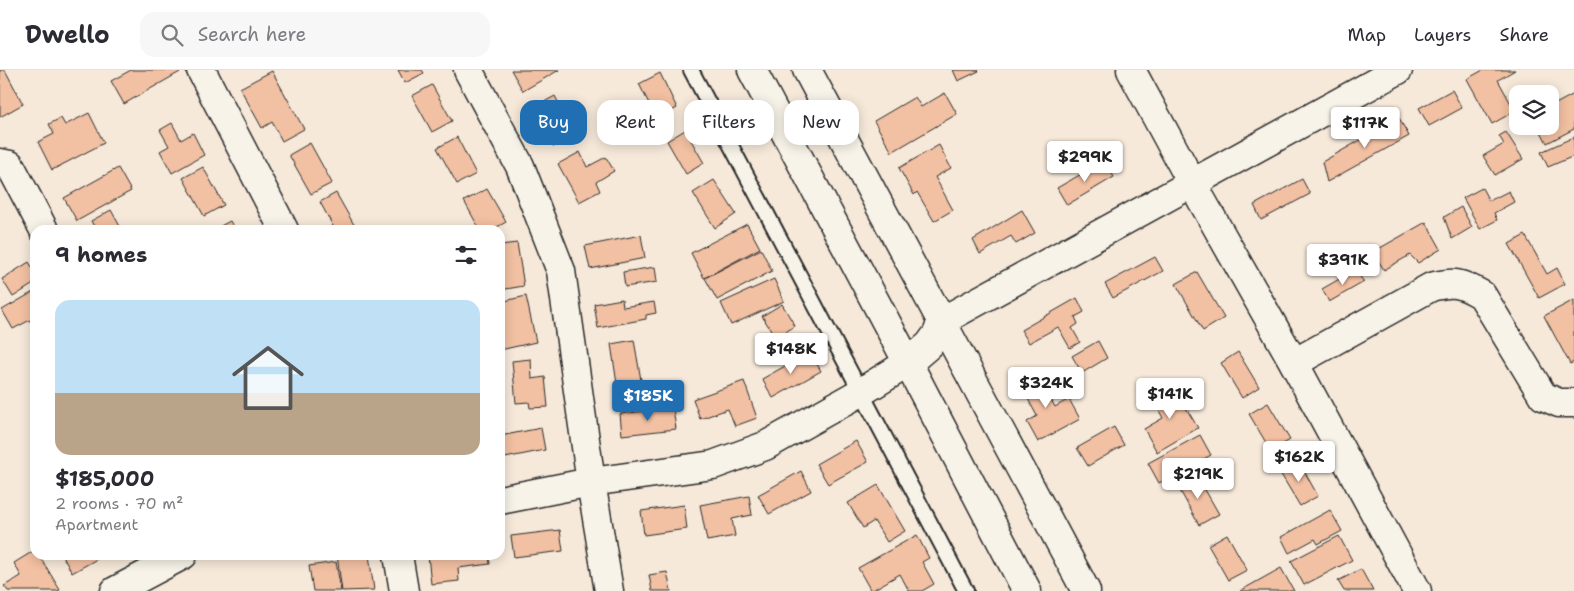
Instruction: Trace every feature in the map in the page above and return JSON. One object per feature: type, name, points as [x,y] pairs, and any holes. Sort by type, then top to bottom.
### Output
[{"type":"street","points":[[201,70],[281,225]]},
{"type":"street","points":[[468,70],[520,166],[561,271],[591,482],[609,591]]},
{"type":"street","points":[[752,70],[1028,591]]},
{"type":"street","points":[[807,70],[1086,591]]},
{"type":"street","points":[[1132,70],[1192,183],[1294,363],[1417,591]]},
{"type":"street","points":[[505,499],[591,482],[713,465],[765,446],[908,363],[929,345],[937,334],[942,321],[1398,70]]},
{"type":"street","points":[[0,163],[10,165],[41,225]]},
{"type":"street","points":[[1294,363],[1431,287],[1448,282],[1466,286],[1482,294],[1543,396],[1559,403],[1574,403]]},
{"type":"street","points":[[115,591],[174,560]]},
{"type":"street","points":[[399,560],[404,591]]},
{"type":"lane","points":[[691,70],[966,591]]},
{"type":"building","points":[[0,70],[5,70],[23,104],[0,117]]},
{"type":"building","points":[[131,70],[179,70],[180,72],[124,104],[111,81]]},
{"type":"building","points":[[398,70],[422,70],[424,73],[405,83]]},
{"type":"building","points":[[511,70],[559,70],[523,91]]},
{"type":"building","points":[[953,70],[978,70],[979,71],[958,81]]},
{"type":"building","points":[[1483,70],[1515,70],[1498,80],[1509,100],[1509,114],[1492,124],[1467,79]]},
{"type":"building","points":[[272,71],[304,129],[282,141],[272,122],[262,128],[240,88]]},
{"type":"building","points":[[660,73],[673,100],[647,100],[639,84]]},
{"type":"building","points":[[432,85],[452,121],[432,132],[412,96]]},
{"type":"building","points":[[1452,90],[1462,108],[1429,126],[1419,108]]},
{"type":"building","points":[[945,93],[957,114],[892,152],[874,121],[915,97],[921,107]]},
{"type":"building","points":[[1574,94],[1574,129],[1547,143],[1543,135],[1559,135],[1559,102]]},
{"type":"building","points":[[555,96],[557,100],[548,100]]},
{"type":"building","points":[[89,113],[104,143],[52,170],[38,142],[54,134],[49,124],[61,118],[65,125]]},
{"type":"building","points":[[1399,118],[1409,136],[1327,182],[1322,162]]},
{"type":"building","points":[[172,123],[181,140],[193,133],[204,155],[172,173],[160,151],[169,146],[160,130]]},
{"type":"building","points":[[684,131],[684,145],[694,145],[704,163],[686,174],[669,145],[674,145],[674,137]]},
{"type":"building","points":[[1506,132],[1523,159],[1495,175],[1483,156],[1504,144],[1499,136]]},
{"type":"building","points":[[457,137],[476,174],[457,184],[437,148]]},
{"type":"building","points":[[1574,137],[1574,156],[1548,167],[1541,152]]},
{"type":"building","points":[[310,143],[332,183],[311,194],[289,155]]},
{"type":"building","points":[[939,145],[951,168],[935,177],[953,210],[934,221],[917,192],[914,195],[899,168]]},
{"type":"building","points":[[580,152],[587,167],[606,157],[614,171],[596,182],[600,191],[579,202],[558,164]]},
{"type":"building","points":[[1104,161],[1114,177],[1067,205],[1057,188]]},
{"type":"building","points":[[203,167],[224,205],[204,216],[183,178]]},
{"type":"building","points":[[118,168],[131,191],[77,221],[64,198]]},
{"type":"building","points":[[1302,179],[1310,194],[1261,220],[1254,205]]},
{"type":"building","points":[[714,180],[736,214],[715,228],[693,193]]},
{"type":"building","points":[[1482,188],[1489,201],[1509,191],[1514,202],[1494,213],[1497,220],[1480,229],[1463,198]]},
{"type":"building","points":[[487,189],[506,222],[501,225],[477,225],[464,201]]},
{"type":"building","points":[[336,193],[354,225],[332,225],[320,202]]},
{"type":"building","points":[[1461,207],[1472,227],[1452,239],[1444,217]]},
{"type":"building","points":[[111,210],[119,225],[93,225],[91,221]]},
{"type":"building","points":[[1022,210],[1035,233],[1016,244],[1011,236],[980,254],[973,240]]},
{"type":"building","points":[[230,221],[232,225],[222,225]]},
{"type":"building","points":[[1426,222],[1441,249],[1418,263],[1410,255],[1384,270],[1373,252]]},
{"type":"building","points":[[747,224],[760,248],[704,278],[691,253]]},
{"type":"building","points":[[641,235],[645,258],[590,269],[585,246]]},
{"type":"building","points":[[1525,235],[1547,274],[1557,268],[1565,284],[1539,298],[1509,244]]},
{"type":"building","points":[[517,243],[524,286],[505,289],[505,244]]},
{"type":"building","points":[[761,249],[772,271],[717,300],[705,278]]},
{"type":"building","points":[[1155,257],[1163,271],[1113,298],[1105,284]]},
{"type":"building","points":[[29,262],[30,264],[30,286],[13,297],[2,279]]},
{"type":"building","points":[[655,267],[657,282],[625,287],[623,272]]},
{"type":"building","points":[[1355,270],[1364,282],[1329,302],[1322,289]]},
{"type":"building","points":[[1197,272],[1224,318],[1203,331],[1176,284]]},
{"type":"building","points":[[774,279],[784,301],[731,325],[721,303]]},
{"type":"building","points":[[30,294],[30,320],[13,329],[2,310]]},
{"type":"building","points":[[526,296],[536,342],[505,349],[505,301]]},
{"type":"building","points":[[1077,298],[1084,312],[1075,317],[1078,324],[1072,328],[1080,342],[1070,348],[1058,327],[1029,343],[1021,330]]},
{"type":"building","points":[[622,299],[623,307],[654,302],[656,313],[646,315],[646,319],[598,328],[594,304]]},
{"type":"building","points":[[1574,300],[1574,362],[1570,364],[1544,316]]},
{"type":"building","points":[[782,304],[795,326],[776,338],[762,316]]},
{"type":"building","points":[[634,340],[641,380],[617,384],[611,344]]},
{"type":"building","points":[[1098,341],[1107,358],[1082,373],[1072,356]]},
{"type":"building","points":[[810,352],[821,371],[773,398],[762,379]]},
{"type":"building","points":[[1238,352],[1259,387],[1242,398],[1221,363]]},
{"type":"building","points":[[531,359],[532,379],[545,377],[548,407],[530,408],[529,402],[516,403],[512,361]]},
{"type":"building","points":[[1036,371],[1055,407],[1069,399],[1080,419],[1038,442],[1027,422],[1037,416],[1018,380]]},
{"type":"building","points":[[744,381],[757,418],[735,426],[728,409],[700,419],[693,399]]},
{"type":"building","points":[[1173,386],[1198,428],[1157,452],[1144,429],[1163,418],[1152,398]]},
{"type":"building","points":[[1268,403],[1290,440],[1271,451],[1249,414]]},
{"type":"building","points":[[673,408],[676,429],[622,435],[620,414]]},
{"type":"building","points":[[1114,427],[1124,445],[1088,466],[1077,448]]},
{"type":"building","points":[[541,428],[545,450],[505,458],[505,435]]},
{"type":"building","points":[[1200,435],[1211,455],[1159,483],[1148,463]]},
{"type":"building","points":[[856,441],[868,462],[828,484],[816,464]]},
{"type":"building","points":[[1298,460],[1318,496],[1300,506],[1279,471]]},
{"type":"building","points":[[801,471],[811,491],[769,514],[758,495]]},
{"type":"building","points":[[1196,474],[1219,514],[1199,525],[1177,485]]},
{"type":"building","points":[[878,485],[905,531],[887,542],[874,521],[863,528],[848,503]]},
{"type":"building","points":[[749,496],[752,515],[732,519],[735,536],[707,541],[700,505]]},
{"type":"building","points":[[684,505],[687,529],[644,535],[641,511]]},
{"type":"building","points":[[1330,510],[1342,531],[1318,544],[1315,539],[1289,553],[1281,537]]},
{"type":"building","points":[[560,530],[563,551],[514,557],[511,536]]},
{"type":"building","points":[[1227,534],[1247,570],[1228,580],[1208,545]]},
{"type":"building","points":[[917,535],[929,558],[922,562],[934,584],[922,591],[909,591],[900,574],[871,591],[858,568]]},
{"type":"building","points":[[1339,536],[1352,560],[1304,585],[1291,561]]},
{"type":"building","points":[[30,553],[30,560],[42,560],[60,590],[8,591],[4,586],[21,576],[14,563]]},
{"type":"building","points":[[65,560],[95,560],[72,573]]},
{"type":"building","points":[[338,560],[370,560],[374,590],[342,591]]},
{"type":"building","points":[[429,560],[490,560],[490,564],[458,568],[459,581],[431,584]]},
{"type":"building","points":[[336,562],[341,591],[313,591],[309,566]]},
{"type":"building","points":[[1281,568],[1294,591],[1240,591]]},
{"type":"building","points":[[1361,569],[1373,591],[1344,591],[1338,581]]},
{"type":"building","points":[[667,572],[671,591],[652,591],[649,575]]}]
